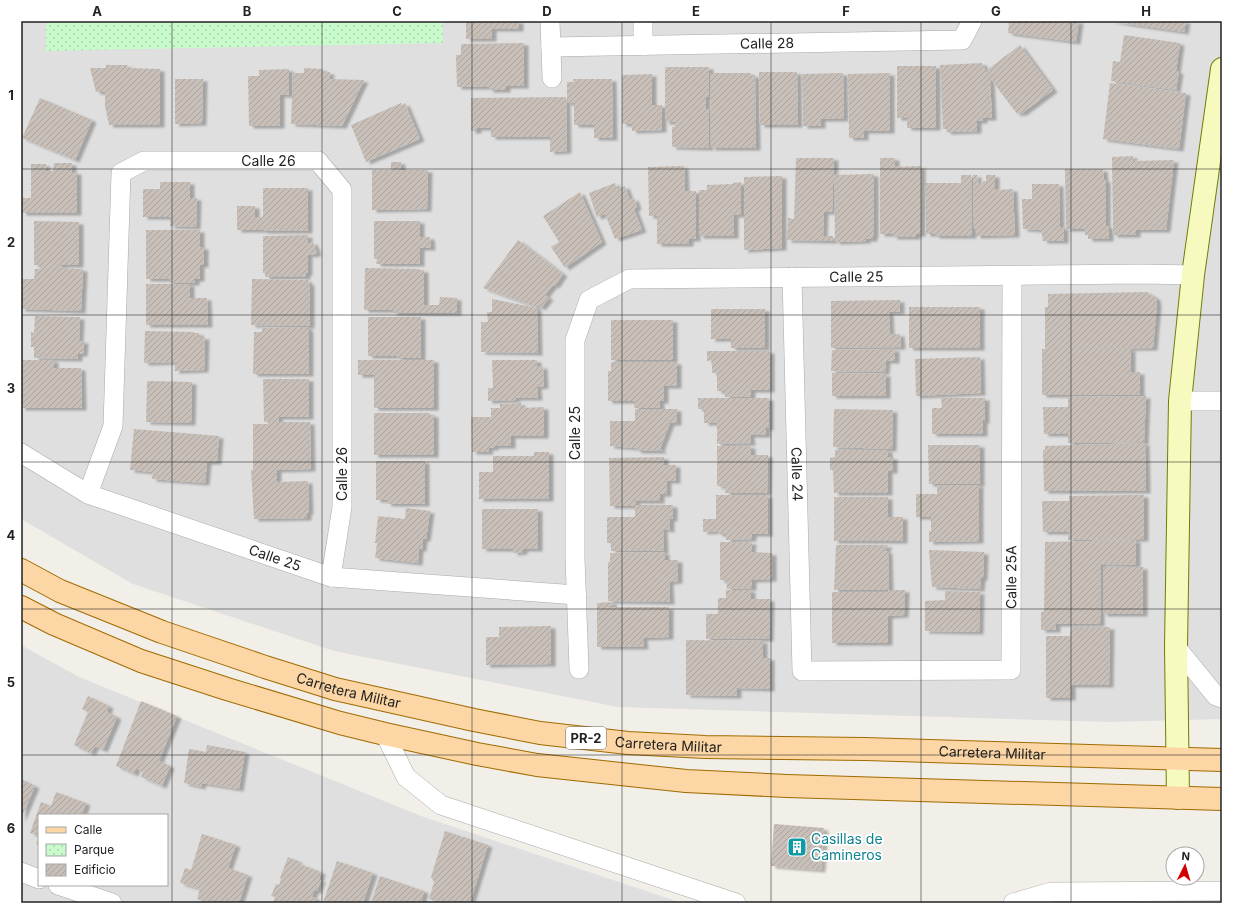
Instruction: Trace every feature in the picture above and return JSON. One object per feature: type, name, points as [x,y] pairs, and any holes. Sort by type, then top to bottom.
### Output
[{"type":"main road","name":"Carretera Militar","points":[[21,570],[60,591],[162,632],[279,672],[349,692],[540,733],[628,743],[705,747],[865,749],[1178,760],[1222,760]]},
{"type":"main road","name":"PR-2","points":[[21,607],[54,624],[141,661],[340,723],[477,754],[538,765],[686,781],[794,786],[1222,799]]},
{"type":"street","points":[[550,21],[552,78]]},
{"type":"street","points":[[643,21],[643,46]]},
{"type":"street","name":"Calle 28","points":[[551,47],[962,40],[972,21]]},
{"type":"street","points":[[1178,798],[1176,647],[1180,401],[1193,275],[1222,69]]},
{"type":"street","name":"Calle 26","points":[[88,494],[113,426],[121,173],[144,161],[318,161],[342,190],[342,507],[331,577]]},
{"type":"street","name":"Calle 25","points":[[21,453],[88,494],[331,577],[577,595],[575,558],[575,340],[589,300],[629,279],[1193,275]]},
{"type":"street","name":"Calle 25A","points":[[802,671],[1011,670],[1012,276]]},
{"type":"street","name":"Calle 24","points":[[792,277],[802,671]]},
{"type":"street","points":[[1180,401],[1222,401]]},
{"type":"street","points":[[577,595],[579,669]]},
{"type":"street","points":[[1176,647],[1216,696],[1222,698]]},
{"type":"street","points":[[385,734],[406,776],[441,806],[736,903]]},
{"type":"street","points":[[21,872],[38,878]]},
{"type":"street","points":[[61,886],[112,903]]},
{"type":"street","points":[[1013,903],[1051,892],[1222,891]]},
{"type":"shaded area","points":[[21,21],[1222,21],[1222,719],[1110,722],[618,707],[334,651],[133,584],[21,519]]},
{"type":"shaded area","points":[[21,645],[79,677],[421,816],[682,903],[21,903]]},
{"type":"shaded area","points":[[1084,901],[1222,903],[1076,903]]},
{"type":"green space","points":[[46,21],[443,21],[443,43],[46,51]]},
{"type":"building","points":[[466,21],[519,21],[519,29],[492,29],[492,39],[466,39]]},
{"type":"building","points":[[1009,21],[1079,21],[1076,42],[1008,33]]},
{"type":"building","points":[[1109,21],[1186,21],[1184,32]]},
{"type":"building","points":[[1124,35],[1180,43],[1176,71],[1179,72],[1176,90],[1111,81],[1113,61],[1120,62]]},
{"type":"building","points":[[524,43],[524,86],[506,86],[506,90],[489,90],[489,87],[457,87],[456,55],[461,55],[461,44]]},
{"type":"building","points":[[1020,45],[1053,90],[1021,114],[1020,112],[1017,114],[990,78],[992,118],[983,118],[983,121],[977,121],[977,131],[947,132],[946,129],[943,129],[940,65],[982,63],[987,73],[989,72],[987,70]]},
{"type":"building","points":[[106,65],[127,65],[128,68],[160,69],[160,125],[109,125],[105,106],[105,92],[96,92],[90,68],[106,68]]},
{"type":"building","points":[[897,66],[936,66],[936,128],[907,128],[907,118],[897,118]]},
{"type":"building","points":[[665,67],[709,67],[709,97],[706,97],[706,109],[709,110],[709,148],[672,147],[672,127],[675,127],[675,122],[665,122]]},
{"type":"building","points":[[304,68],[323,69],[323,72],[330,72],[329,79],[364,80],[342,126],[291,124],[293,73],[304,73]]},
{"type":"building","points":[[289,69],[289,95],[280,95],[280,126],[249,126],[248,76],[259,76],[259,70]]},
{"type":"building","points":[[759,72],[797,72],[798,125],[760,125]]},
{"type":"building","points":[[710,73],[751,73],[751,75],[755,75],[756,148],[711,148]]},
{"type":"building","points":[[843,73],[844,119],[821,119],[821,126],[803,126],[802,74]]},
{"type":"building","points":[[890,73],[890,131],[864,131],[864,138],[849,138],[848,74]]},
{"type":"building","points":[[652,74],[652,105],[662,105],[662,130],[632,131],[632,124],[622,124],[622,75]]},
{"type":"building","points":[[175,79],[203,79],[202,123],[175,124]]},
{"type":"building","points":[[573,79],[612,79],[613,138],[594,138],[594,125],[574,125],[574,103],[567,103],[567,82],[574,82]]},
{"type":"building","points":[[1110,83],[1186,93],[1179,149],[1103,139]]},
{"type":"building","points":[[566,97],[567,151],[550,152],[550,137],[491,137],[491,128],[477,128],[477,131],[471,131],[471,98]]},
{"type":"building","points":[[40,98],[92,120],[75,160],[22,138]]},
{"type":"building","points":[[401,103],[402,105],[405,103],[420,139],[366,162],[351,125]]},
{"type":"building","points":[[1133,156],[1133,161],[1174,160],[1166,230],[1136,230],[1136,235],[1113,235],[1112,157]]},
{"type":"building","points":[[796,158],[834,158],[832,212],[824,212],[823,236],[833,236],[833,241],[787,240],[788,218],[794,219]]},
{"type":"building","points":[[880,158],[895,158],[895,167],[921,166],[921,234],[916,234],[916,237],[893,237],[893,234],[880,234]]},
{"type":"building","points":[[391,162],[401,162],[401,170],[428,170],[427,209],[372,210],[372,170],[391,170]]},
{"type":"building","points":[[54,163],[72,163],[72,172],[77,172],[77,213],[22,213],[22,198],[31,198],[31,164],[46,164],[45,171],[53,171]]},
{"type":"building","points":[[684,166],[685,191],[696,191],[696,239],[689,239],[689,244],[657,244],[657,216],[649,216],[648,167]]},
{"type":"building","points":[[1065,169],[1103,169],[1104,180],[1106,180],[1106,226],[1109,226],[1109,239],[1088,239],[1088,235],[1085,235],[1085,229],[1066,229]]},
{"type":"building","points":[[874,174],[873,239],[866,239],[866,241],[835,242],[834,175]]},
{"type":"building","points":[[961,175],[971,175],[972,236],[935,236],[935,234],[926,234],[925,183],[961,183]]},
{"type":"building","points":[[973,175],[977,175],[977,183],[983,183],[983,181],[986,181],[986,175],[995,175],[995,190],[1013,189],[1015,235],[976,236],[976,229],[974,229]]},
{"type":"building","points":[[782,176],[782,248],[744,250],[744,177]]},
{"type":"building","points":[[160,182],[190,182],[190,198],[197,198],[196,227],[170,226],[170,217],[143,217],[143,189],[160,189]]},
{"type":"building","points":[[741,182],[741,215],[734,215],[734,236],[699,236],[699,190],[707,190],[707,185],[733,184]]},
{"type":"building","points":[[615,183],[617,189],[625,186],[630,200],[634,198],[637,207],[634,209],[642,230],[615,239],[605,214],[597,217],[589,193]]},
{"type":"building","points":[[1032,184],[1059,184],[1060,227],[1064,227],[1064,241],[1043,241],[1041,230],[1023,229],[1022,199],[1032,199]]},
{"type":"building","points":[[263,188],[308,188],[308,231],[237,230],[237,206],[255,206],[255,217],[263,217]]},
{"type":"building","points":[[580,192],[602,242],[565,268],[551,247],[559,242],[543,216]]},
{"type":"building","points":[[34,221],[79,222],[79,265],[34,265]]},
{"type":"building","points":[[374,221],[420,221],[420,237],[430,237],[431,248],[420,248],[420,264],[376,264],[377,259],[374,259]]},
{"type":"building","points":[[146,230],[200,230],[200,247],[204,247],[204,265],[200,265],[200,279],[195,279],[195,283],[169,283],[169,279],[146,279]]},
{"type":"building","points":[[308,235],[308,244],[313,242],[317,253],[312,255],[308,254],[308,273],[306,273],[306,277],[265,277],[265,273],[263,273],[263,236]]},
{"type":"building","points":[[518,240],[563,274],[555,286],[553,285],[545,295],[549,298],[541,308],[537,305],[536,307],[483,288]]},
{"type":"building","points":[[41,265],[83,269],[81,311],[21,309],[21,279],[34,279],[35,269],[41,269]]},
{"type":"building","points":[[365,268],[424,270],[424,305],[439,305],[440,297],[457,298],[457,313],[393,313],[393,310],[364,310]]},
{"type":"building","points":[[252,279],[308,280],[308,283],[310,283],[310,326],[251,325]]},
{"type":"building","points":[[146,284],[190,284],[190,298],[207,298],[208,325],[146,325]]},
{"type":"building","points":[[1147,292],[1156,298],[1157,304],[1153,348],[1045,349],[1045,307],[1048,307],[1048,294]]},
{"type":"building","points":[[492,299],[537,308],[538,353],[481,352],[481,322],[488,322],[487,312],[492,312]]},
{"type":"building","points":[[900,300],[900,312],[889,312],[890,334],[900,334],[901,347],[831,348],[831,301]]},
{"type":"building","points":[[909,307],[980,307],[980,348],[909,348]]},
{"type":"building","points":[[711,309],[765,309],[765,348],[731,348],[731,339],[711,339]]},
{"type":"building","points":[[35,316],[80,317],[79,341],[84,341],[83,354],[78,354],[78,359],[34,358],[34,347],[31,347],[31,332],[34,333]]},
{"type":"building","points":[[368,317],[421,317],[421,358],[368,356]]},
{"type":"building","points":[[611,320],[673,320],[673,360],[611,360]]},
{"type":"building","points":[[308,327],[309,374],[253,374],[254,332],[262,332],[262,328]]},
{"type":"building","points":[[145,331],[199,333],[199,337],[205,337],[204,370],[175,371],[175,362],[144,363]]},
{"type":"building","points":[[895,349],[895,361],[886,361],[885,372],[831,371],[832,350]]},
{"type":"building","points":[[1042,349],[1131,349],[1131,372],[1140,372],[1140,395],[1042,395]]},
{"type":"building","points":[[707,351],[770,351],[770,390],[751,390],[751,397],[725,397],[725,391],[717,391],[717,373],[712,373],[712,360],[707,361]]},
{"type":"building","points":[[980,357],[981,393],[916,396],[915,359]]},
{"type":"building","points":[[21,360],[54,360],[54,368],[81,368],[82,408],[21,408]]},
{"type":"building","points":[[358,360],[434,360],[434,408],[374,408],[374,375],[358,375]]},
{"type":"building","points":[[492,360],[537,360],[537,367],[543,366],[544,386],[537,387],[538,398],[515,398],[516,400],[488,401],[488,388],[493,388]]},
{"type":"building","points":[[611,362],[677,362],[677,386],[664,386],[664,401],[660,401],[660,408],[634,408],[634,401],[608,401],[608,371],[611,371]]},
{"type":"building","points":[[832,373],[886,374],[886,396],[832,396]]},
{"type":"building","points":[[263,379],[309,379],[309,417],[278,417],[279,422],[264,422]]},
{"type":"building","points":[[147,381],[192,382],[191,423],[146,422]]},
{"type":"building","points":[[1146,396],[1144,442],[1068,443],[1068,434],[1044,434],[1043,407],[1068,407],[1068,397]]},
{"type":"building","points":[[698,398],[769,398],[769,428],[766,428],[766,435],[750,435],[751,443],[717,444],[717,423],[704,423],[704,409],[698,409]]},
{"type":"building","points":[[941,398],[985,398],[985,421],[983,421],[983,434],[932,434],[932,408],[942,408]]},
{"type":"building","points":[[521,403],[521,408],[544,407],[544,436],[511,436],[511,446],[494,446],[494,448],[488,448],[489,452],[472,452],[471,417],[491,417],[491,408],[500,408],[500,404]]},
{"type":"building","points":[[635,409],[677,409],[677,423],[670,423],[660,449],[663,451],[638,451],[635,448],[610,446],[610,421],[635,421]]},
{"type":"building","points":[[834,409],[893,410],[892,449],[833,447]]},
{"type":"building","points":[[374,413],[430,413],[430,415],[434,415],[434,455],[374,455]]},
{"type":"building","points":[[268,422],[310,422],[311,469],[277,470],[277,482],[308,481],[309,512],[307,513],[307,518],[254,519],[251,470],[253,470],[253,424],[268,424]]},
{"type":"building","points":[[134,429],[219,436],[217,462],[207,462],[205,483],[152,479],[153,472],[130,470]]},
{"type":"building","points":[[1145,443],[1146,491],[1044,491],[1043,450],[1045,450],[1045,446]]},
{"type":"building","points":[[928,445],[980,445],[980,484],[929,484]]},
{"type":"building","points":[[717,446],[751,446],[751,455],[768,455],[767,493],[725,493],[726,487],[717,486]]},
{"type":"building","points":[[835,450],[888,450],[888,457],[893,457],[893,471],[888,471],[888,493],[834,493],[833,470],[830,470],[830,458],[835,457]]},
{"type":"building","points":[[534,452],[549,452],[549,499],[479,499],[479,472],[493,472],[493,456],[534,456]]},
{"type":"building","points":[[664,457],[664,465],[676,465],[676,481],[667,481],[667,494],[660,494],[660,501],[635,501],[636,505],[673,505],[673,519],[670,519],[670,530],[663,529],[664,551],[611,551],[611,543],[607,543],[607,517],[635,517],[635,506],[610,506],[609,458]]},
{"type":"building","points":[[376,461],[425,461],[425,504],[387,504],[387,500],[376,500]]},
{"type":"building","points":[[937,485],[979,485],[979,541],[929,542],[931,517],[916,517],[916,494],[937,494]]},
{"type":"building","points":[[716,495],[768,495],[768,534],[752,534],[752,539],[726,540],[726,534],[718,534],[718,531],[703,532],[703,519],[716,519]]},
{"type":"building","points":[[1144,495],[1144,539],[1068,540],[1068,532],[1043,532],[1042,501],[1069,501],[1069,496]]},
{"type":"building","points":[[834,497],[888,497],[888,517],[903,517],[903,541],[834,541]]},
{"type":"building","points":[[406,508],[430,511],[426,539],[423,539],[422,549],[419,549],[418,563],[375,558],[378,516],[405,519]]},
{"type":"building","points":[[482,509],[538,509],[538,549],[523,549],[523,552],[513,553],[513,549],[482,549]]},
{"type":"building","points":[[1136,540],[1136,565],[1101,564],[1100,624],[1056,624],[1056,630],[1041,630],[1041,612],[1044,612],[1045,542]]},
{"type":"building","points":[[720,542],[752,542],[751,552],[772,553],[772,579],[752,580],[752,588],[727,589],[726,580],[720,580]]},
{"type":"building","points":[[836,545],[888,545],[885,551],[888,551],[889,590],[834,590]]},
{"type":"building","points":[[929,550],[984,552],[983,578],[981,578],[980,589],[932,587]]},
{"type":"building","points":[[665,552],[665,560],[678,560],[678,581],[669,582],[670,602],[608,601],[608,563],[610,561],[610,553]]},
{"type":"building","points":[[1103,567],[1143,567],[1143,614],[1103,614]]},
{"type":"building","points":[[726,590],[751,590],[751,599],[770,599],[769,639],[706,639],[706,614],[718,614],[718,598],[726,598]]},
{"type":"building","points":[[888,590],[905,590],[904,615],[888,616],[888,643],[832,643],[832,592],[889,592]]},
{"type":"building","points":[[945,591],[980,592],[979,632],[925,631],[925,601],[945,600]]},
{"type":"building","points":[[612,602],[612,607],[669,607],[669,637],[643,638],[644,647],[597,647],[597,603]]},
{"type":"building","points":[[551,626],[551,664],[486,665],[486,637],[499,637],[499,627]]},
{"type":"building","points":[[1071,627],[1110,627],[1109,685],[1071,685],[1071,698],[1046,698],[1046,636],[1070,636]]},
{"type":"building","points":[[686,640],[763,641],[763,658],[770,658],[770,689],[737,688],[737,696],[686,695]]},
{"type":"building","points":[[88,696],[109,706],[107,712],[117,717],[103,750],[95,746],[91,753],[74,745],[88,712],[82,709]]},
{"type":"building","points":[[141,701],[177,716],[159,761],[170,766],[162,786],[141,777],[143,772],[136,768],[134,774],[116,766]]},
{"type":"building","points":[[207,745],[245,752],[239,789],[202,783],[201,787],[184,783],[189,749],[206,752]]},
{"type":"building","points":[[21,779],[35,786],[21,819]]},
{"type":"building","points":[[56,792],[86,803],[82,814],[38,814],[38,836],[30,833],[41,802],[51,806]]},
{"type":"building","name":"Casillas de Camineros","points":[[774,824],[824,828],[821,870],[771,866]]},
{"type":"building","points":[[445,831],[488,845],[470,903],[440,903],[429,899],[434,882],[431,877]]},
{"type":"building","points":[[202,834],[236,845],[228,868],[248,875],[239,903],[208,903],[197,899],[200,889],[180,883],[185,868],[191,870]]},
{"type":"building","points":[[288,857],[298,861],[297,863],[321,872],[319,880],[321,880],[317,891],[314,891],[312,897],[316,898],[314,903],[273,903],[275,897],[271,896],[276,884],[279,885]]},
{"type":"building","points":[[337,861],[373,873],[363,903],[323,903]]},
{"type":"building","points":[[380,876],[424,891],[421,903],[371,903]]},
{"type":"place","name":"Casillas de Camineros","points":[[797,847]]}]
